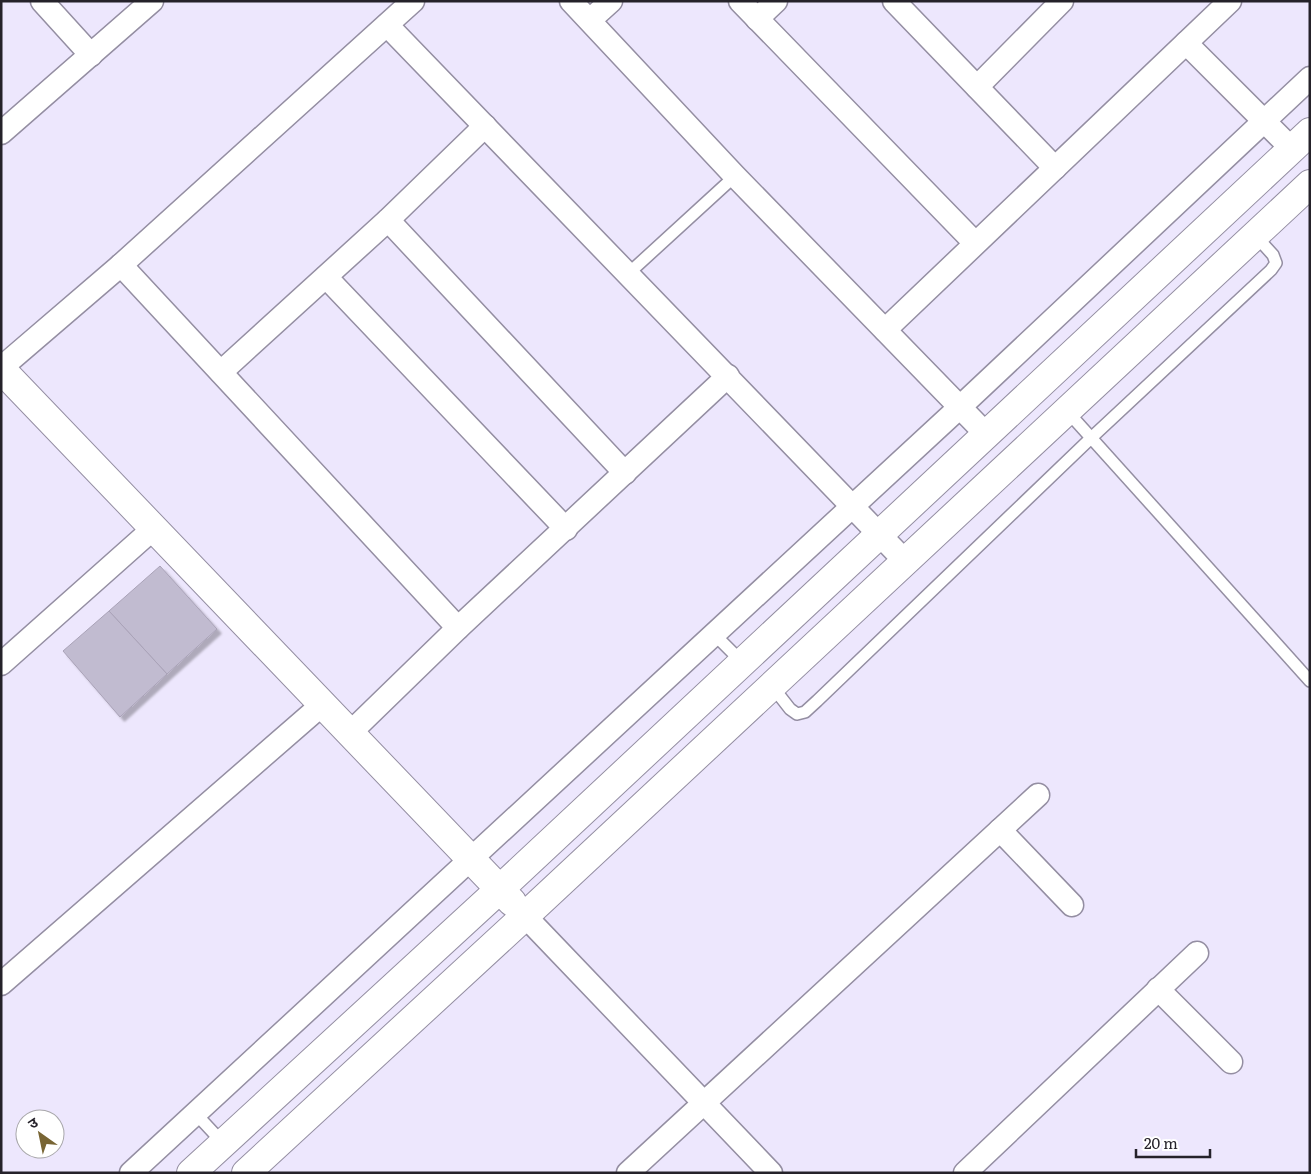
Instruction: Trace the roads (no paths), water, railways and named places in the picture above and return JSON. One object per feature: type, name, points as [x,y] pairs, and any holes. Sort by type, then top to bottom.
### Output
[{"type":"street","points":[[42,1],[91,55]]},
{"type":"street","points":[[2,132],[152,1]]},
{"type":"street","points":[[413,1],[121,265],[1,368],[324,703],[771,1173]]},
{"type":"street","points":[[570,1],[590,20],[735,176],[987,435]]},
{"type":"street","points":[[590,20],[611,1]]},
{"type":"street","points":[[740,1],[975,243]]},
{"type":"street","points":[[757,19],[776,1]]},
{"type":"street","points":[[894,1],[1055,168]]},
{"type":"street","points":[[977,87],[1062,1]]},
{"type":"street","points":[[885,330],[1230,1]]},
{"type":"street","points":[[388,25],[905,561]]},
{"type":"street","points":[[191,1173],[500,889],[1301,140],[1263,120],[1186,43]]},
{"type":"street","points":[[131,1173],[960,407],[1263,120],[1310,78]]},
{"type":"street","points":[[221,372],[388,220],[485,126]]},
{"type":"street","points":[[246,1173],[525,916],[1310,184]]},
{"type":"street","points":[[388,220],[625,473]]},
{"type":"street","points":[[121,265],[458,628]]},
{"type":"street","points":[[326,277],[566,529]]},
{"type":"street","points":[[351,732],[458,628],[728,376]]},
{"type":"street","points":[[1,664],[154,528]]},
{"type":"street","points":[[1,984],[324,703]]},
{"type":"street","points":[[628,1173],[1038,795]]},
{"type":"street","points":[[1000,830],[1072,905]]},
{"type":"street","points":[[965,1173],[1197,953]]},
{"type":"street","points":[[1158,989],[1231,1062]]},
{"type":"lane","points":[[629,273],[735,176]]},
{"type":"lane","points":[[771,685],[797,714],[805,712],[1090,439],[1271,270],[1276,263],[1272,255],[1254,235]]},
{"type":"lane","points":[[1067,412],[1310,681]]},
{"type":"lane","points":[[714,634],[742,662]]},
{"type":"lane","points":[[196,1114],[223,1143]]}]
